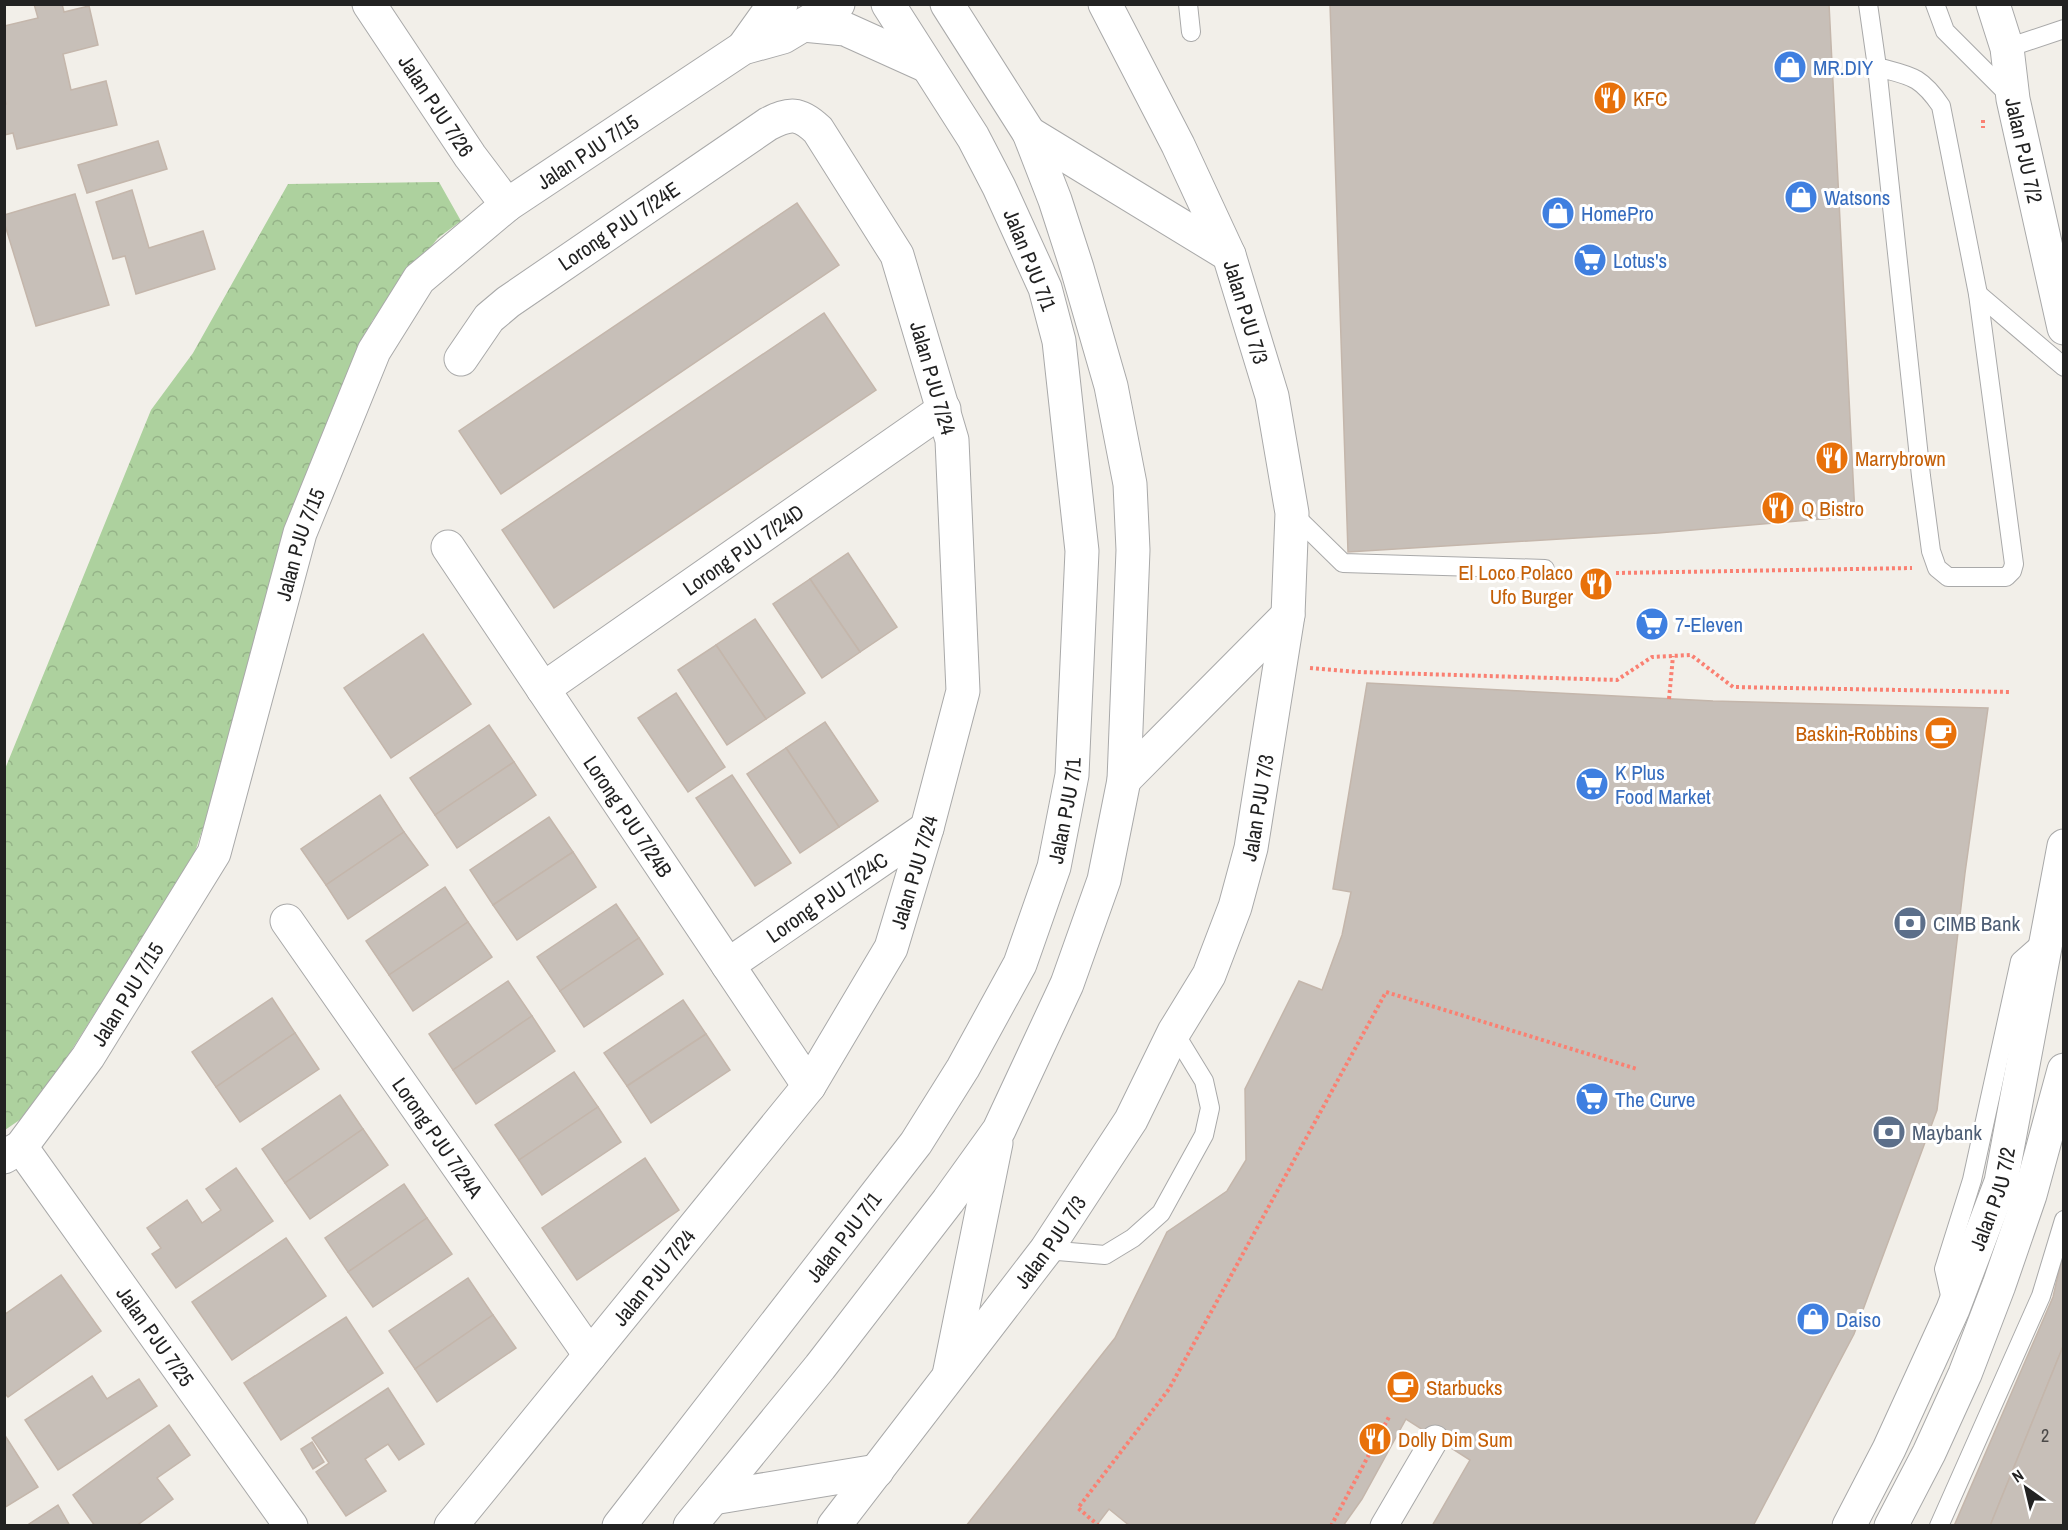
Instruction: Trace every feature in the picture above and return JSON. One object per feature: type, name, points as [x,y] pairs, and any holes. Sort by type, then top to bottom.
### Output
[{"type":"street","name":"Jalan PJU 7/15","points":[[13,1152],[88,1057],[214,853],[300,533],[374,351],[419,279],[507,205],[743,48],[768,13],[792,15],[838,4]]},
{"type":"street","name":"Jalan PJU 7/1","points":[[619,1526],[916,1143],[963,1068],[1020,964],[1054,867],[1072,775],[1082,551],[1059,341],[1045,288],[999,187],[973,137],[888,4]]},
{"type":"street","name":"Jalan PJU 7/1","points":[[690,1526],[820,1367],[948,1201],[999,1130],[1067,984],[1104,880],[1124,780],[1133,550],[1130,484],[1111,386],[1081,278],[1055,200],[1029,134],[947,4]]},
{"type":"street","name":"Jalan PJU 7/3","points":[[834,1526],[1046,1250],[1131,1120],[1174,1032],[1209,975],[1238,897],[1251,848],[1288,615],[1292,513],[1272,396],[1229,255],[1178,145],[1105,4]]},
{"type":"street","name":"Jalan PJU 7/2","points":[[1993,4],[2007,48],[2013,99],[2064,328]]},
{"type":"street","name":"Jalan PJU 7/26","points":[[379,8],[470,156],[507,205]]},
{"type":"street","points":[[792,15],[845,29],[927,66]]},
{"type":"street","name":"Lorong PJU 7/24E","points":[[461,359],[489,318],[508,302],[768,124],[796,115]]},
{"type":"street","name":"Jalan PJU 7/24","points":[[451,1526],[809,1086],[891,948],[927,828],[963,691],[952,440],[944,409],[897,255],[818,130],[807,120],[796,115]]},
{"type":"street","points":[[1029,134],[1229,255]]},
{"type":"street","name":"Lorong PJU 7/24D","points":[[543,689],[944,409]]},
{"type":"street","name":"Lorong PJU 7/24B","points":[[448,547],[809,1086]]},
{"type":"street","points":[[1124,780],[1288,615]]},
{"type":"street","name":"Lorong PJU 7/24C","points":[[728,965],[927,828]]},
{"type":"street","name":"Jalan PJU 7/2","points":[[1849,1526],[1889,1449],[1953,1309],[2001,1182],[2064,846]]},
{"type":"street","name":"Lorong PJU 7/24A","points":[[286,921],[590,1355]]},
{"type":"street","name":"Jalan PJU 7/2","points":[[1891,1526],[1929,1453],[1956,1394],[1995,1296],[2030,1195],[2064,1070]]},
{"type":"street","points":[[949,1375],[999,1130]]},
{"type":"street","name":"Jalan PJU 7/25","points":[[13,1152],[291,1526]]},
{"type":"street","points":[[1384,1526],[1435,1439]]},
{"type":"street","points":[[713,1498],[877,1471]]},
{"type":"lane","points":[[1188,4],[1191,32]]},
{"type":"lane","points":[[1868,4],[1931,551],[1937,568],[1948,577],[2006,577],[2012,571],[2014,564],[1978,294],[1941,106],[1929,89],[1916,78],[1877,67]]},
{"type":"lane","points":[[1935,4],[1945,31],[2013,99]]},
{"type":"lane","points":[[2007,48],[2064,29]]},
{"type":"lane","points":[[1978,294],[2064,368]]},
{"type":"lane","points":[[1292,513],[1343,563],[1545,569]]},
{"type":"lane","points":[[1046,1250],[1105,1255],[1133,1238],[1161,1213],[1204,1135],[1210,1108],[1204,1081],[1174,1032]]},
{"type":"lane","points":[[1939,1526],[2041,1296],[2064,1220]]},
{"type":"path","points":[[1616,573],[1937,568]]},
{"type":"path","points":[[1279,666],[1359,672],[1617,680],[1652,657],[1691,655],[1733,687],[2010,692]]},
{"type":"path","points":[[1670,699],[1673,656]]},
{"type":"path","points":[[1099,1526],[1078,1508],[1169,1389],[1386,992],[1637,1069]]},
{"type":"path","points":[[1930,1129],[1957,1132]]},
{"type":"path","points":[[1331,1526],[1390,1415]]},
{"type":"green space","points":[[439,182],[461,221],[438,238],[372,321],[321,462],[193,858],[42,1097],[21,1119],[5,1130],[5,769],[151,410],[193,353],[288,184]]},
{"type":"building","points":[[34,4],[62,4],[64,12],[89,6],[98,45],[63,54],[71,90],[106,81],[117,125],[17,149],[13,133],[4,135],[4,105],[6,104],[4,26],[38,18]]},
{"type":"building","name":"Lotus's","points":[[1330,4],[1829,4],[1855,516],[1658,533],[1348,552]]},
{"type":"building","points":[[158,141],[167,169],[87,193],[78,165]]},
{"type":"building","points":[[132,190],[149,248],[203,231],[215,269],[136,294],[125,256],[113,259],[96,202]]},
{"type":"building","points":[[75,194],[109,305],[36,326],[4,222],[4,215]]},
{"type":"building","points":[[797,203],[839,265],[501,494],[459,431]]},
{"type":"building","points":[[824,313],[876,390],[554,608],[502,530]]},
{"type":"building","points":[[848,553],[897,627],[860,652],[810,579]]},
{"type":"building","points":[[810,579],[860,652],[822,678],[773,604]]},
{"type":"building","points":[[755,619],[805,693],[766,719],[716,645]]},
{"type":"building","points":[[423,634],[471,704],[391,758],[344,688]]},
{"type":"building","points":[[716,645],[766,719],[727,745],[678,670]]},
{"type":"building","name":"The Curve","points":[[1367,683],[1713,701],[1988,708],[1965,873],[1937,1110],[1854,1334],[1753,1526],[1432,1526],[1470,1460],[1406,1419],[1362,1499],[1343,1526],[1130,1526],[1109,1509],[1096,1526],[966,1526],[1115,1338],[1167,1232],[1227,1191],[1246,1160],[1245,1089],[1299,981],[1322,990],[1342,935],[1351,892],[1333,889]]},
{"type":"building","points":[[676,693],[725,767],[688,792],[638,718]]},
{"type":"building","points":[[825,722],[878,801],[839,827],[786,748]]},
{"type":"building","points":[[489,725],[514,762],[435,815],[410,778]]},
{"type":"building","points":[[786,748],[839,827],[800,853],[747,774]]},
{"type":"building","points":[[514,762],[536,795],[457,848],[435,815]]},
{"type":"building","points":[[732,775],[791,863],[755,886],[696,798]]},
{"type":"building","points":[[380,795],[404,832],[326,885],[301,849]]},
{"type":"building","points":[[549,817],[573,852],[493,905],[470,870]]},
{"type":"building","points":[[404,832],[428,865],[348,919],[326,885]]},
{"type":"building","points":[[573,852],[596,887],[517,940],[493,905]]},
{"type":"building","points":[[445,887],[468,922],[389,975],[366,941]]},
{"type":"building","points":[[616,904],[639,938],[560,991],[537,957]]},
{"type":"building","points":[[468,922],[492,957],[413,1011],[389,975]]},
{"type":"building","points":[[639,938],[663,974],[584,1027],[560,991]]},
{"type":"building","points":[[508,981],[532,1016],[453,1070],[429,1034]]},
{"type":"building","points":[[272,998],[295,1033],[216,1087],[192,1052]]},
{"type":"building","points":[[683,1000],[706,1034],[627,1086],[604,1053]]},
{"type":"building","points":[[532,1016],[555,1051],[476,1104],[453,1070]]},
{"type":"building","points":[[295,1033],[319,1069],[240,1122],[216,1087]]},
{"type":"building","points":[[706,1034],[730,1070],[651,1123],[627,1086]]},
{"type":"building","points":[[574,1072],[598,1107],[519,1160],[495,1125]]},
{"type":"building","points":[[340,1095],[363,1129],[285,1183],[262,1149]]},
{"type":"building","points":[[598,1107],[621,1142],[542,1195],[519,1160]]},
{"type":"building","points":[[363,1129],[388,1165],[310,1219],[285,1183]]},
{"type":"building","points":[[645,1158],[679,1210],[577,1280],[542,1228]]},
{"type":"building","points":[[236,1168],[273,1221],[176,1288],[152,1254],[161,1248],[147,1228],[187,1200],[202,1223],[221,1210],[206,1189]]},
{"type":"building","points":[[404,1184],[427,1218],[348,1272],[325,1238]]},
{"type":"building","points":[[427,1218],[452,1254],[373,1307],[348,1272]]},
{"type":"building","points":[[286,1238],[326,1296],[232,1360],[192,1302]]},
{"type":"building","points":[[2064,1249],[2064,1344],[1990,1526],[1954,1526],[2053,1297]]},
{"type":"building","points":[[61,1275],[101,1331],[8,1397],[4,1393],[4,1315]]},
{"type":"building","points":[[468,1278],[493,1315],[415,1369],[389,1331]]},
{"type":"building","points":[[493,1315],[516,1348],[437,1402],[415,1369]]},
{"type":"building","points":[[346,1317],[383,1373],[281,1440],[244,1383]]},
{"type":"building","points":[[2064,1344],[2064,1526],[1990,1526]]},
{"type":"building","points":[[92,1376],[107,1399],[139,1379],[157,1406],[58,1470],[25,1420]]},
{"type":"building","points":[[388,1388],[424,1444],[399,1460],[388,1444],[365,1459],[386,1491],[346,1516],[316,1472],[329,1463],[312,1438]]},
{"type":"building","points":[[169,1425],[190,1455],[157,1478],[173,1499],[136,1526],[95,1526],[73,1495]]},
{"type":"building","points":[[4,1434],[38,1487],[4,1508]]},
{"type":"building","points":[[312,1442],[324,1462],[313,1469],[301,1449]]},
{"type":"building","points":[[58,1505],[70,1526],[26,1526]]},
{"type":"place","name":"MR.DIY","points":[[1790,67]]},
{"type":"place","name":"KFC","points":[[1610,98]]},
{"type":"place","name":"Watsons","points":[[1801,197]]},
{"type":"place","name":"HomePro","points":[[1558,213]]},
{"type":"place","name":"Lotus's","points":[[1590,260]]},
{"type":"place","name":"Marrybrown","points":[[1832,458]]},
{"type":"place","name":"Q Bistro","points":[[1778,508]]},
{"type":"place","name":"El Loco Polaco Ufo Burger","points":[[1596,584]]},
{"type":"place","name":"7-Eleven","points":[[1652,624]]},
{"type":"place","name":"Baskin-Robbins","points":[[1941,733]]},
{"type":"place","name":"K Plus Food Market","points":[[1592,784]]},
{"type":"place","name":"CIMB Bank","points":[[1910,923]]},
{"type":"place","name":"The Curve","points":[[1592,1099]]},
{"type":"place","name":"Maybank","points":[[1889,1132]]},
{"type":"place","name":"Daiso","points":[[1813,1319]]},
{"type":"place","name":"Starbucks","points":[[1403,1387]]},
{"type":"place","name":"Dolly Dim Sum","points":[[1375,1439]]}]
